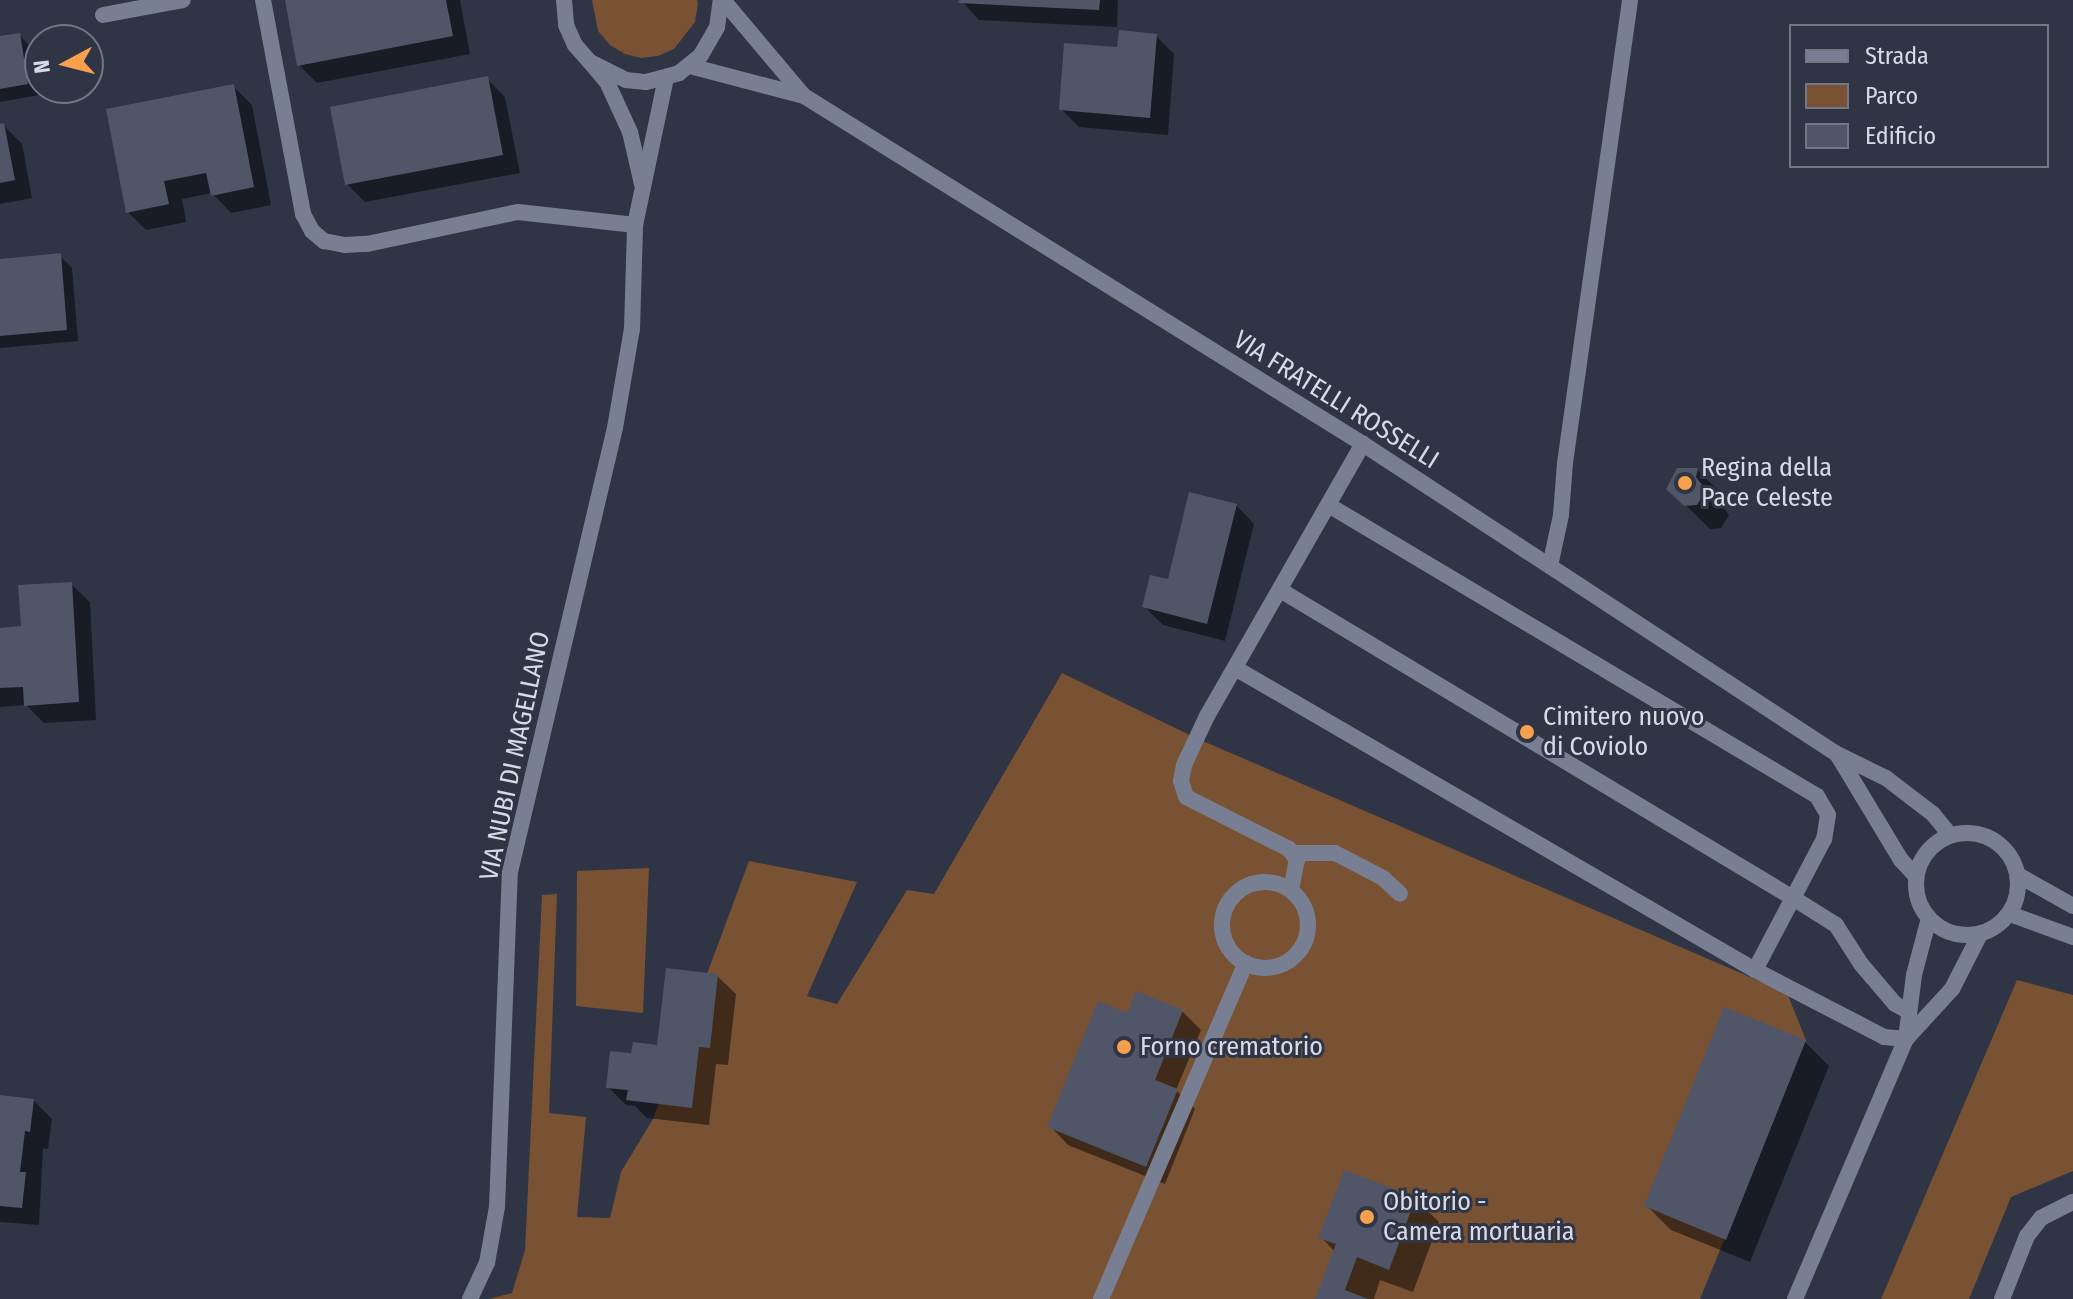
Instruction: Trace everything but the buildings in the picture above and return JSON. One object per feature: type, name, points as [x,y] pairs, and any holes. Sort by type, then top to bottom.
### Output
[{"type":"street","points":[[103,15],[183,0]]},
{"type":"street","points":[[263,0],[303,214],[312,231],[324,241],[367,244],[518,212],[635,225]]},
{"type":"street","name":"VIA FRATELLI ROSSELLI","points":[[563,1],[566,25],[575,45],[590,62],[626,80],[666,78],[690,66],[711,42],[722,0]]},
{"type":"street","name":"VIA FRATELLI ROSSELLI","points":[[722,0],[804,96]]},
{"type":"street","points":[[1550,566],[1561,515],[1565,463],[1630,0]]},
{"type":"street","name":"VIA NUBI DI MAGELLANO","points":[[590,62],[607,82],[630,132],[643,189]]},
{"type":"street","name":"VIA FRATELLI ROSSELLI","points":[[690,66],[804,96],[1363,444],[1837,754],[1886,778],[1933,814],[1950,835]]},
{"type":"street","name":"VIA NUBI DI MAGELLANO","points":[[470,1299],[487,1263],[497,1207],[510,872],[615,428],[632,329],[635,225],[666,78]]},
{"type":"street","points":[[1291,890],[1297,860],[1292,853],[1186,797],[1184,765],[1235,668],[1363,444]]},
{"type":"street","points":[[1330,506],[1817,796],[1828,815],[1824,839],[1755,970]]},
{"type":"street","points":[[1280,590],[1836,925],[1861,964],[1895,1004],[1908,1011]]},
{"type":"street","points":[[1235,668],[1755,970],[1884,1037],[1906,1039]]},
{"type":"street","name":"VIA FRATELLI ROSSELLI","points":[[1837,754],[1901,860],[1916,876]]},
{"type":"street","points":[[1967,832],[1985,835],[2001,844],[2013,858],[2018,875],[2016,902],[2010,914],[1992,930],[1980,934],[1952,934],[1929,918],[1921,905],[1916,876],[1928,851],[1950,835],[1967,832]]},
{"type":"street","points":[[1292,853],[1335,853],[1383,878],[1400,894]]},
{"type":"street","points":[[2018,875],[2073,906]]},
{"type":"street","points":[[1278,883],[1291,890],[1306,913],[1308,927],[1298,953],[1274,967],[1246,963],[1234,955],[1222,930],[1228,902],[1250,884],[1278,883]]},
{"type":"street","points":[[2010,914],[2073,937]]},
{"type":"street","points":[[1795,1299],[1906,1039],[1908,1011],[1929,918]]},
{"type":"street","points":[[1906,1039],[1952,989],[1953,981],[1980,934]]},
{"type":"street","points":[[1101,1299],[1246,963]]},
{"type":"street","points":[[2002,1299],[2027,1236],[2041,1218],[2073,1202]]},
{"type":"green space","points":[[592,0],[697,0],[698,4],[695,22],[674,49],[658,56],[641,58],[625,54],[610,45],[598,31]]},
{"type":"green space","points":[[1062,673],[1196,738],[1787,993],[1806,1040],[1700,1299],[489,1299],[512,1293],[525,1250],[542,895],[557,894],[549,1113],[586,1117],[577,1217],[610,1218],[621,1172],[653,1119],[749,861],[857,882],[807,996],[837,1004],[907,890],[934,894]]},
{"type":"green space","points":[[649,868],[643,1013],[576,1006],[577,871]]},
{"type":"green space","points":[[2017,980],[2073,995],[2073,1171],[2011,1197],[1969,1299],[1881,1299]]},
{"type":"place","name":"Regina della Pace Celeste","points":[[1685,483]]},
{"type":"place","name":"Cimitero nuovo di Coviolo","points":[[1527,732]]},
{"type":"place","name":"Forno crematorio","points":[[1124,1047]]},
{"type":"place","name":"Obitorio - Camera mortuaria","points":[[1367,1217]]}]
